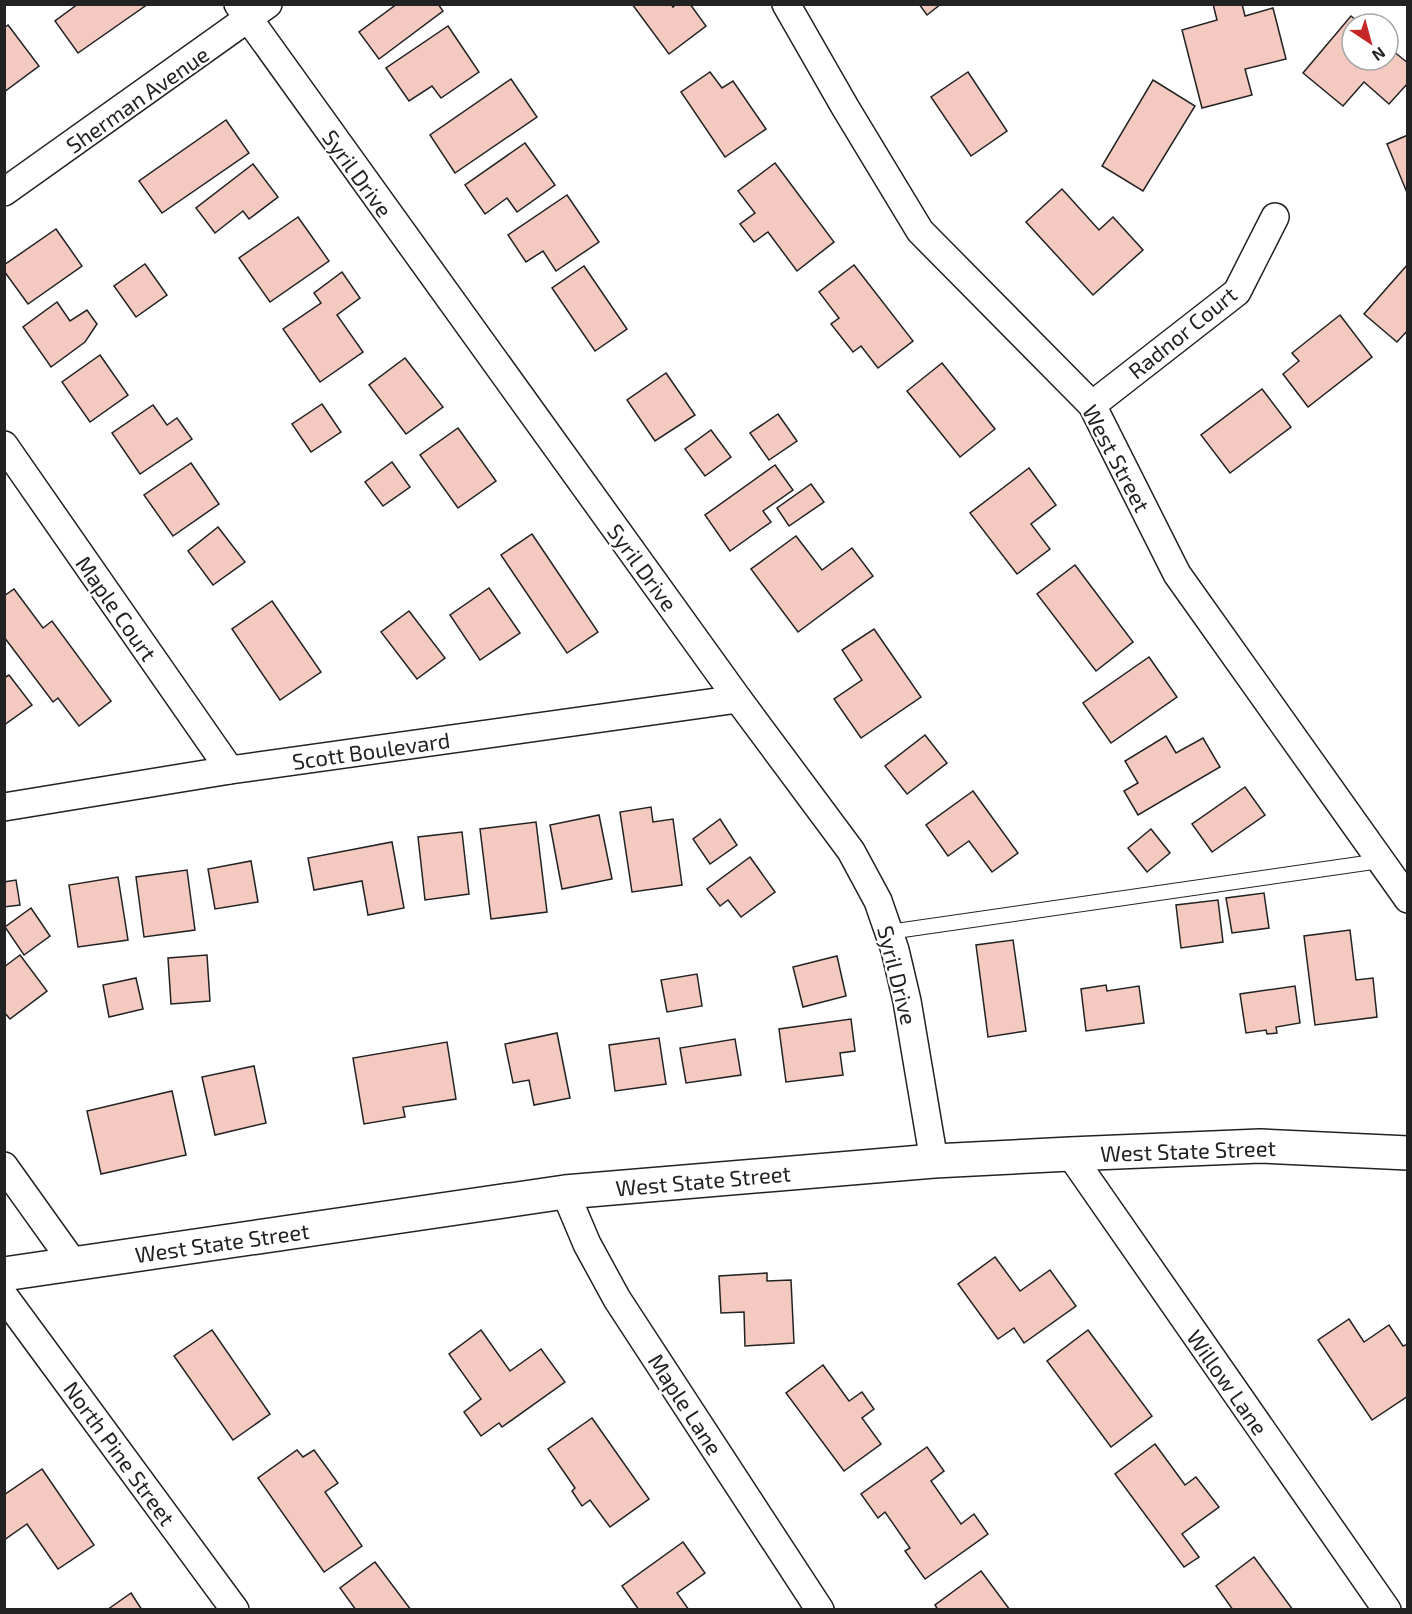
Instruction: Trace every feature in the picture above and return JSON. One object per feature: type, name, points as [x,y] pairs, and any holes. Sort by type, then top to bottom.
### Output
[{"type":"main road","name":"West State Street","points":[[4,1274],[565,1192],[934,1161],[1071,1154],[1260,1146],[1407,1153]]},
{"type":"street","name":"West Street","points":[[786,4],[920,231],[1092,405],[1177,574],[1407,899]]},
{"type":"street","name":"Sherman Avenue","points":[[4,192],[251,10]]},
{"type":"street","name":"Syril Drive","points":[[251,10],[738,699],[851,851],[878,902],[896,950],[934,1161]]},
{"type":"street","name":"Radnor Court","points":[[1092,405],[1237,292],[1275,217]]},
{"type":"street","name":"Maple Court","points":[[4,445],[230,770]]},
{"type":"street","name":"Scott Boulevard","points":[[4,807],[230,770],[738,699]]},
{"type":"street","name":"Willow Lane","points":[[1071,1154],[1386,1610]]},
{"type":"street","points":[[4,1166],[74,1264]]},
{"type":"street","name":"Maple Lane","points":[[565,1192],[587,1244],[617,1299],[817,1609]]},
{"type":"street","name":"North Pine Street","points":[[4,1296],[235,1610]]},
{"type":"lane","points":[[889,932],[1380,861]]},
{"type":"building","points":[[78,4],[148,4],[78,53],[55,21]]},
{"type":"building","points":[[397,4],[438,4],[443,11],[379,59],[359,32]]},
{"type":"building","points":[[632,4],[671,4],[673,7],[676,4],[690,4],[706,26],[669,54]]},
{"type":"building","points":[[919,4],[941,4],[927,15]]},
{"type":"building","points":[[1213,4],[1242,4],[1245,16],[1273,8],[1286,59],[1245,69],[1252,95],[1202,108],[1182,30],[1217,20]]},
{"type":"building","points":[[8,25],[39,66],[4,92],[4,28]]},
{"type":"building","points":[[448,26],[479,72],[441,98],[432,86],[409,101],[386,68]]},
{"type":"building","points":[[1340,29],[1340,72],[1400,72],[1400,57],[1408,63],[1408,83],[1389,104],[1364,82],[1343,106],[1303,73]]},
{"type":"building","points":[[710,72],[722,88],[733,81],[766,129],[725,157],[681,92]]},
{"type":"building","points":[[968,72],[1007,131],[971,156],[931,97]]},
{"type":"building","points":[[511,79],[537,117],[455,173],[430,135]]},
{"type":"building","points":[[1153,80],[1195,106],[1143,191],[1102,166]]},
{"type":"building","points":[[226,120],[249,153],[162,213],[139,181]]},
{"type":"building","points":[[1408,135],[1408,195],[1387,144]]},
{"type":"building","points":[[525,143],[555,185],[517,212],[507,198],[485,214],[465,185]]},
{"type":"building","points":[[775,163],[834,242],[797,271],[768,232],[754,242],[740,224],[755,213],[738,191]]},
{"type":"building","points":[[253,164],[278,197],[249,219],[243,211],[215,233],[196,208]]},
{"type":"building","points":[[1062,189],[1099,230],[1113,217],[1143,250],[1093,295],[1026,222]]},
{"type":"building","points":[[567,195],[599,242],[556,271],[543,251],[526,262],[508,235]]},
{"type":"building","points":[[298,217],[329,261],[270,302],[239,258]]},
{"type":"building","points":[[56,229],[82,266],[28,304],[4,271],[4,265]]},
{"type":"building","points":[[145,264],[167,295],[136,317],[114,286]]},
{"type":"building","points":[[1408,264],[1408,330],[1397,342],[1364,314]]},
{"type":"building","points":[[854,265],[913,341],[878,368],[861,346],[853,352],[831,324],[839,318],[819,292]]},
{"type":"building","points":[[584,266],[627,329],[595,351],[552,288]]},
{"type":"building","points":[[342,272],[360,298],[337,315],[363,352],[320,382],[283,329],[321,303],[314,293]]},
{"type":"building","points":[[57,302],[70,321],[87,310],[97,324],[85,342],[51,367],[23,327]]},
{"type":"building","points":[[1340,315],[1372,357],[1308,407],[1283,374],[1299,361],[1292,353]]},
{"type":"building","points":[[100,355],[128,395],[90,422],[62,382]]},
{"type":"building","points":[[405,358],[443,407],[406,434],[369,385]]},
{"type":"building","points":[[942,363],[995,429],[960,457],[907,391]]},
{"type":"building","points":[[666,373],[695,415],[655,441],[627,400]]},
{"type":"building","points":[[1262,389],[1291,427],[1230,473],[1201,435]]},
{"type":"building","points":[[322,404],[341,432],[311,452],[292,424]]},
{"type":"building","points":[[153,405],[167,425],[177,418],[192,439],[140,474],[112,433]]},
{"type":"building","points":[[778,414],[797,441],[769,460],[750,433]]},
{"type":"building","points":[[458,428],[496,481],[458,508],[420,455]]},
{"type":"building","points":[[711,430],[731,457],[705,476],[685,449]]},
{"type":"building","points":[[392,462],[410,487],[383,506],[365,482]]},
{"type":"building","points":[[191,463],[219,504],[173,536],[144,495]]},
{"type":"building","points":[[775,465],[793,490],[763,511],[771,522],[730,551],[705,515]]},
{"type":"building","points":[[1029,468],[1056,505],[1031,524],[1050,549],[1017,574],[970,513]]},
{"type":"building","points":[[811,484],[824,502],[789,526],[777,508]]},
{"type":"building","points":[[218,527],[245,562],[213,585],[188,551]]},
{"type":"building","points":[[532,534],[598,632],[567,653],[501,555]]},
{"type":"building","points":[[796,536],[822,570],[852,548],[873,576],[798,632],[751,569]]},
{"type":"building","points":[[1075,565],[1133,642],[1096,671],[1037,594]]},
{"type":"building","points":[[489,588],[520,633],[480,660],[450,615]]},
{"type":"building","points":[[14,589],[43,628],[52,621],[111,701],[79,726],[58,698],[53,702],[4,637],[4,596]]},
{"type":"building","points":[[272,601],[321,672],[280,700],[232,629]]},
{"type":"building","points":[[409,611],[445,658],[417,679],[381,632]]},
{"type":"building","points":[[874,629],[921,697],[861,738],[834,699],[862,680],[842,650]]},
{"type":"building","points":[[1149,657],[1177,697],[1111,743],[1083,703]]},
{"type":"building","points":[[9,675],[32,705],[4,725],[4,678]]},
{"type":"building","points":[[925,735],[947,763],[907,794],[885,766]]},
{"type":"building","points":[[1166,736],[1176,753],[1203,738],[1220,767],[1138,815],[1124,791],[1138,783],[1125,761]]},
{"type":"building","points":[[1245,787],[1265,815],[1212,852],[1192,824]]},
{"type":"building","points":[[973,791],[1018,853],[992,872],[969,841],[948,856],[926,825]]},
{"type":"building","points":[[651,807],[653,822],[673,819],[682,885],[632,892],[620,812]]},
{"type":"building","points":[[599,815],[612,879],[562,889],[550,825]]},
{"type":"building","points":[[720,819],[737,845],[710,864],[693,839]]},
{"type":"building","points":[[536,822],[547,912],[491,919],[480,829]]},
{"type":"building","points":[[1151,829],[1170,853],[1147,872],[1128,848]]},
{"type":"building","points":[[462,832],[469,894],[425,900],[418,837]]},
{"type":"building","points":[[392,842],[404,908],[368,915],[362,881],[314,890],[308,858]]},
{"type":"building","points":[[750,857],[775,892],[741,917],[728,900],[720,906],[707,889]]},
{"type":"building","points":[[251,861],[258,902],[215,909],[208,869]]},
{"type":"building","points":[[187,870],[195,930],[144,937],[136,877]]},
{"type":"building","points":[[118,877],[128,940],[78,947],[69,885]]},
{"type":"building","points":[[16,880],[20,905],[4,907],[4,882]]},
{"type":"building","points":[[1264,893],[1269,928],[1232,933],[1226,898]]},
{"type":"building","points":[[1218,900],[1223,942],[1181,948],[1176,905]]},
{"type":"building","points":[[31,908],[50,936],[24,955],[5,927]]},
{"type":"building","points":[[1350,930],[1356,980],[1373,978],[1377,1017],[1315,1025],[1304,936]]},
{"type":"building","points":[[1013,940],[1026,1031],[988,1037],[976,945]]},
{"type":"building","points":[[20,955],[47,991],[10,1019],[4,1012],[4,967]]},
{"type":"building","points":[[207,955],[210,1001],[171,1004],[168,958]]},
{"type":"building","points":[[837,956],[846,996],[803,1007],[793,967]]},
{"type":"building","points":[[697,974],[702,1006],[667,1012],[661,980]]},
{"type":"building","points":[[136,978],[143,1009],[109,1017],[103,985]]},
{"type":"building","points":[[1106,985],[1107,991],[1139,986],[1144,1023],[1086,1031],[1081,989]]},
{"type":"building","points":[[1295,986],[1300,1023],[1276,1027],[1277,1033],[1267,1034],[1266,1030],[1246,1033],[1240,994]]},
{"type":"building","points":[[851,1019],[855,1051],[840,1053],[843,1075],[786,1082],[779,1029]]},
{"type":"building","points":[[557,1033],[570,1098],[534,1105],[529,1080],[513,1083],[505,1044]]},
{"type":"building","points":[[659,1038],[666,1084],[615,1091],[609,1045]]},
{"type":"building","points":[[735,1039],[741,1075],[686,1083],[680,1048]]},
{"type":"building","points":[[447,1042],[456,1099],[403,1107],[405,1117],[364,1124],[353,1058]]},
{"type":"building","points":[[254,1066],[266,1123],[215,1135],[202,1077]]},
{"type":"building","points":[[172,1091],[186,1155],[101,1174],[87,1111]]},
{"type":"building","points":[[995,1257],[1020,1291],[1050,1270],[1076,1306],[1024,1343],[1014,1328],[998,1339],[958,1284]]},
{"type":"building","points":[[767,1273],[767,1281],[791,1280],[794,1343],[745,1346],[744,1312],[721,1313],[719,1276]]},
{"type":"building","points":[[1349,1319],[1364,1342],[1389,1325],[1403,1346],[1408,1344],[1408,1396],[1372,1420],[1318,1340]]},
{"type":"building","points":[[212,1330],[270,1414],[233,1440],[174,1356]]},
{"type":"building","points":[[481,1330],[510,1371],[541,1349],[565,1382],[502,1427],[499,1423],[481,1436],[464,1412],[481,1399],[449,1354]]},
{"type":"building","points":[[1088,1330],[1152,1416],[1111,1447],[1047,1361]]},
{"type":"building","points":[[823,1365],[849,1401],[862,1392],[874,1409],[862,1418],[881,1444],[844,1471],[786,1393]]},
{"type":"building","points":[[592,1418],[649,1499],[610,1527],[590,1500],[582,1506],[572,1491],[575,1488],[548,1449]]},
{"type":"building","points":[[1155,1444],[1185,1485],[1196,1477],[1219,1507],[1182,1534],[1199,1557],[1184,1567],[1115,1474]]},
{"type":"building","points":[[927,1447],[944,1471],[931,1481],[961,1524],[974,1514],[988,1534],[925,1579],[905,1551],[910,1548],[885,1512],[878,1518],[861,1494]]},
{"type":"building","points":[[297,1450],[303,1457],[314,1450],[338,1483],[325,1492],[362,1546],[324,1572],[258,1478]]},
{"type":"building","points":[[42,1469],[94,1545],[58,1569],[27,1524],[4,1540],[4,1495]]},
{"type":"building","points":[[683,1542],[705,1573],[677,1593],[689,1610],[639,1610],[622,1586]]},
{"type":"building","points":[[1254,1557],[1293,1610],[1233,1610],[1216,1586]]},
{"type":"building","points":[[375,1562],[411,1610],[356,1610],[340,1588]]},
{"type":"building","points":[[981,1571],[1010,1610],[938,1610],[935,1605]]},
{"type":"building","points":[[131,1593],[142,1610],[107,1610]]}]
